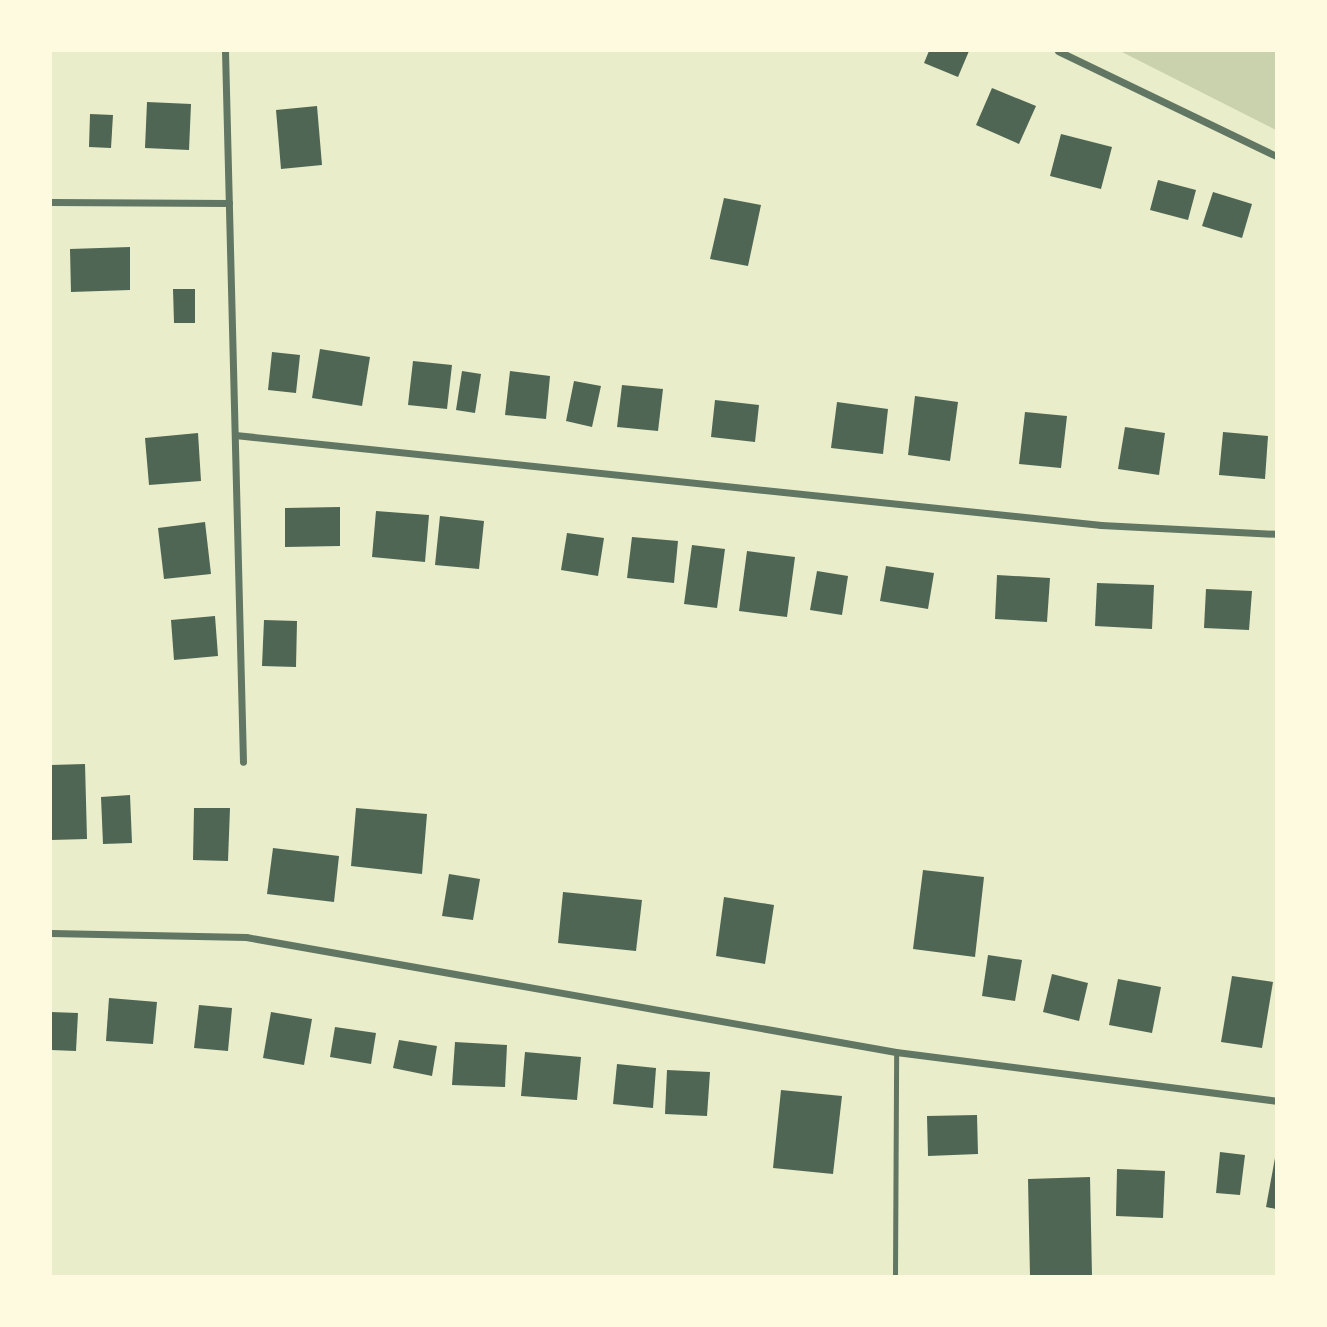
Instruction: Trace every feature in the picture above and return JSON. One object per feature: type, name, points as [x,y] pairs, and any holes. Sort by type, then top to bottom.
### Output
[{"type":"street","points":[[225,51],[243,762]]},
{"type":"street","points":[[1058,51],[1276,156]]},
{"type":"street","points":[[51,202],[229,203]]},
{"type":"street","points":[[235,435],[1060,522],[1276,534]]},
{"type":"street","points":[[51,933],[246,937],[896,1052],[1276,1101]]},
{"type":"lane","points":[[895,1276],[896,1052]]},
{"type":"green space","points":[[1120,51],[1276,51],[1276,130]]},
{"type":"building","points":[[929,51],[969,51],[958,77],[924,63]]},
{"type":"building","points":[[992,88],[1036,106],[1019,144],[976,125]]},
{"type":"building","points":[[147,102],[191,104],[189,150],[145,148]]},
{"type":"building","points":[[317,106],[322,165],[281,169],[276,110]]},
{"type":"building","points":[[90,114],[113,115],[111,148],[89,147]]},
{"type":"building","points":[[1061,134],[1112,147],[1101,189],[1050,176]]},
{"type":"building","points":[[1158,180],[1196,190],[1188,220],[1150,210]]},
{"type":"building","points":[[1213,192],[1252,204],[1242,238],[1202,226]]},
{"type":"building","points":[[724,198],[761,205],[748,266],[710,259]]},
{"type":"building","points":[[130,247],[130,290],[71,292],[70,249]]},
{"type":"building","points":[[173,289],[195,289],[195,323],[174,323]]},
{"type":"building","points":[[320,349],[370,357],[362,406],[312,398]]},
{"type":"building","points":[[272,352],[300,355],[296,393],[268,390]]},
{"type":"building","points":[[413,361],[452,365],[447,409],[408,405]]},
{"type":"building","points":[[462,371],[481,374],[475,413],[456,410]]},
{"type":"building","points":[[510,371],[550,376],[546,419],[505,415]]},
{"type":"building","points":[[574,381],[601,386],[592,427],[566,421]]},
{"type":"building","points":[[622,385],[663,389],[658,431],[617,427]]},
{"type":"building","points":[[915,396],[958,402],[950,461],[908,455]]},
{"type":"building","points":[[715,400],[759,405],[755,442],[711,437]]},
{"type":"building","points":[[837,402],[888,409],[883,454],[831,448]]},
{"type":"building","points":[[1025,412],[1067,416],[1061,468],[1019,464]]},
{"type":"building","points":[[1125,427],[1165,433],[1159,475],[1118,469]]},
{"type":"building","points":[[1223,432],[1268,436],[1265,479],[1219,475]]},
{"type":"building","points":[[198,433],[201,481],[149,485],[145,438]]},
{"type":"building","points":[[340,507],[340,546],[285,547],[285,508]]},
{"type":"building","points":[[376,511],[429,515],[425,562],[372,557]]},
{"type":"building","points":[[440,516],[484,521],[479,569],[435,565]]},
{"type":"building","points":[[205,522],[211,574],[164,579],[158,528]]},
{"type":"building","points":[[567,533],[604,538],[598,576],[561,570]]},
{"type":"building","points":[[632,537],[678,541],[674,583],[627,578]]},
{"type":"building","points":[[692,545],[725,549],[717,608],[684,604]]},
{"type":"building","points":[[747,551],[795,557],[787,617],[739,611]]},
{"type":"building","points":[[886,566],[934,573],[928,609],[880,601]]},
{"type":"building","points":[[817,571],[848,576],[842,615],[810,610]]},
{"type":"building","points":[[997,575],[1050,578],[1047,622],[995,619]]},
{"type":"building","points":[[1097,583],[1154,585],[1152,629],[1095,626]]},
{"type":"building","points":[[1206,589],[1252,591],[1249,630],[1204,628]]},
{"type":"building","points":[[215,616],[218,656],[174,660],[171,620]]},
{"type":"building","points":[[264,620],[297,621],[296,667],[262,666]]},
{"type":"building","points":[[85,764],[87,839],[51,840],[51,765]]},
{"type":"building","points":[[130,795],[132,843],[103,844],[101,797]]},
{"type":"building","points":[[194,808],[230,808],[228,861],[193,860]]},
{"type":"building","points":[[356,808],[427,814],[422,874],[351,866]]},
{"type":"building","points":[[273,848],[339,856],[334,902],[267,894]]},
{"type":"building","points":[[923,870],[984,877],[975,957],[913,949]]},
{"type":"building","points":[[449,874],[480,879],[473,920],[442,916]]},
{"type":"building","points":[[563,892],[642,900],[636,951],[558,943]]},
{"type":"building","points":[[724,897],[774,905],[765,964],[716,956]]},
{"type":"building","points":[[988,955],[1022,960],[1015,1001],[982,996]]},
{"type":"building","points":[[1052,974],[1088,983],[1079,1021],[1043,1012]]},
{"type":"building","points":[[1232,976],[1273,982],[1262,1048],[1221,1042]]},
{"type":"building","points":[[1118,979],[1161,987],[1152,1033],[1109,1025]]},
{"type":"building","points":[[109,998],[157,1002],[153,1044],[106,1041]]},
{"type":"building","points":[[199,1005],[232,1008],[228,1051],[194,1048]]},
{"type":"building","points":[[51,1012],[78,1013],[76,1051],[51,1050]]},
{"type":"building","points":[[271,1012],[312,1019],[304,1065],[263,1058]]},
{"type":"building","points":[[335,1027],[376,1033],[371,1064],[330,1057]]},
{"type":"building","points":[[399,1040],[437,1046],[432,1076],[393,1068]]},
{"type":"building","points":[[455,1042],[507,1045],[505,1087],[452,1085]]},
{"type":"building","points":[[525,1052],[581,1057],[577,1100],[521,1096]]},
{"type":"building","points":[[617,1064],[656,1068],[653,1108],[613,1104]]},
{"type":"building","points":[[667,1070],[710,1072],[707,1116],[665,1114]]},
{"type":"building","points":[[781,1090],[842,1096],[833,1174],[773,1168]]},
{"type":"building","points":[[977,1115],[978,1154],[928,1156],[927,1116]]},
{"type":"building","points":[[1220,1152],[1245,1155],[1240,1195],[1216,1193]]},
{"type":"building","points":[[1276,1158],[1276,1209],[1266,1207]]},
{"type":"building","points":[[1117,1169],[1165,1171],[1163,1218],[1116,1216]]},
{"type":"building","points":[[1090,1177],[1092,1276],[1030,1276],[1028,1179]]}]
